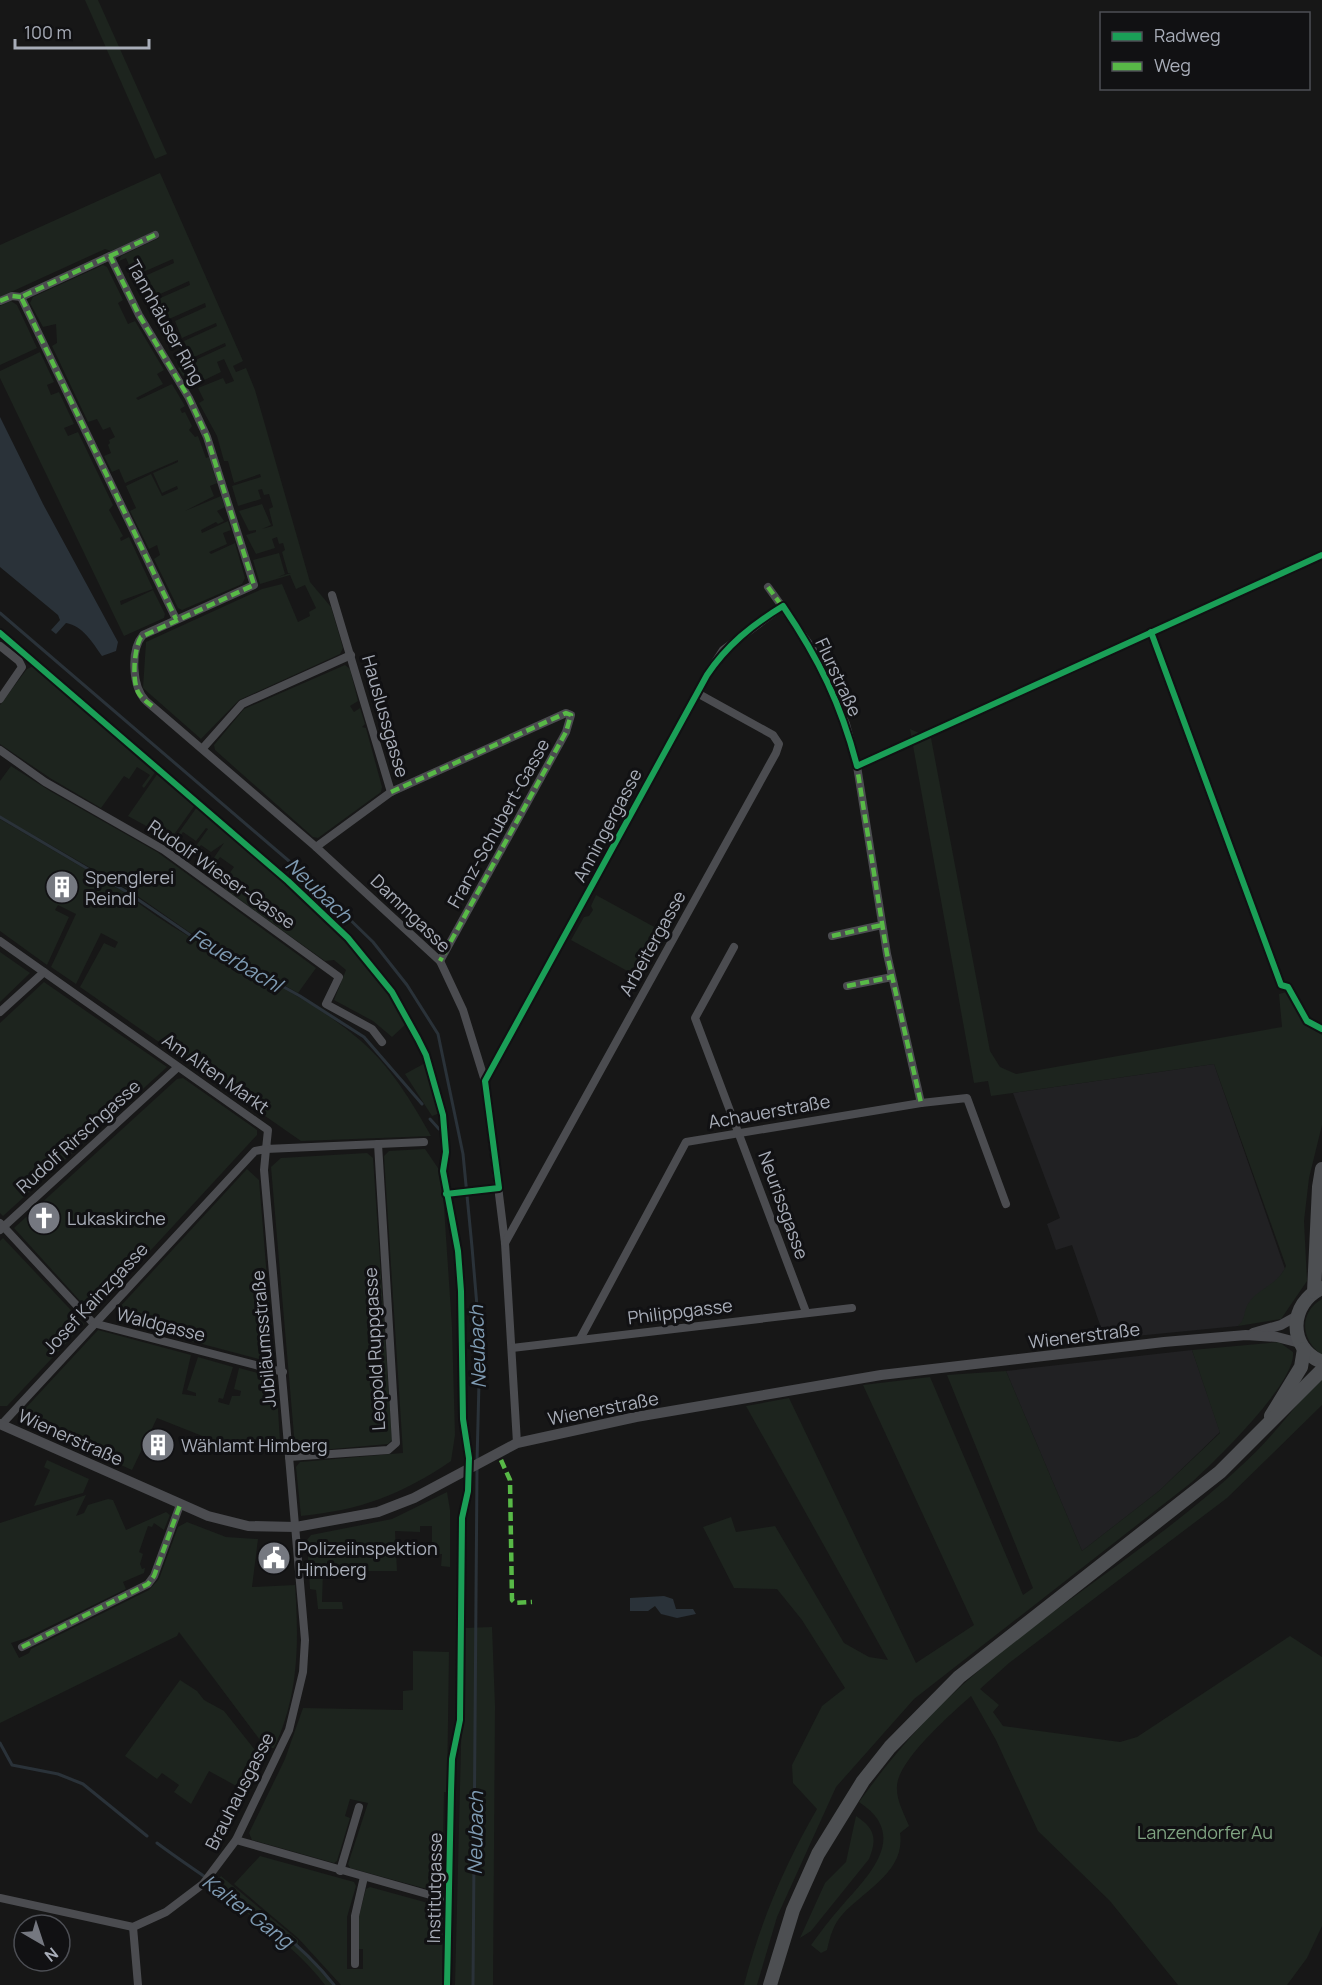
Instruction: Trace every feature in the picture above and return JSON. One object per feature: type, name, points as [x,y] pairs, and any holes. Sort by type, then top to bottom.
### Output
[{"type":"main road","points":[[1266,1425],[1301,1367],[1302,1346],[1296,1326],[1297,1316],[1307,1298],[1318,1290],[1318,1217],[1322,1169]]},
{"type":"main road","points":[[1318,1217],[1322,1232]]},
{"type":"main road","points":[[1302,1346],[1322,1362]]},
{"type":"main road","points":[[770,1985],[794,1910],[818,1854],[863,1781],[890,1747],[959,1677],[1220,1472],[1322,1370]]},
{"type":"street","points":[[110,256],[155,235]]},
{"type":"street","name":"Tannhäuser Ring","points":[[0,301],[12,296],[21,297],[110,256],[139,315],[189,398],[207,437],[254,585],[146,633],[137,644],[136,687],[152,706]]},
{"type":"street","points":[[21,297],[177,619]]},
{"type":"street","name":"Flurstraße","points":[[768,587],[812,648],[846,724],[857,766],[892,977],[921,1103]]},
{"type":"street","name":"Hauslussgasse","points":[[316,847],[391,792],[332,595]]},
{"type":"street","name":"Anningergasse","points":[[485,1081],[697,693],[723,650],[783,606]]},
{"type":"street","points":[[0,646],[19,662],[22,668],[0,699]]},
{"type":"street","points":[[203,748],[242,704],[351,655]]},
{"type":"street","name":"Arbeitergasse","points":[[505,1243],[776,753],[778,744],[773,735],[697,693]]},
{"type":"street","name":"Dammgasse","points":[[152,706],[316,847],[440,961],[464,1010],[485,1081],[505,1243],[517,1443]]},
{"type":"street","name":"Franz-Schubert-Gasse","points":[[391,792],[566,713],[571,715],[571,722],[566,732],[440,961]]},
{"type":"street","name":"Rudolf Wieser-Gasse","points":[[0,750],[45,782],[165,850],[339,977],[326,1004],[372,1029],[382,1042]]},
{"type":"street","points":[[832,936],[882,925]]},
{"type":"street","name":"Am Alten Markt","points":[[0,941],[268,1130],[266,1149]]},
{"type":"street","name":"Neurissgasse","points":[[734,947],[695,1018],[740,1132],[806,1312]]},
{"type":"street","points":[[0,1012],[44,972]]},
{"type":"street","points":[[847,986],[892,977]]},
{"type":"street","name":"Rudolf Rirschgasse","points":[[1,1227],[178,1067]]},
{"type":"street","name":"Achauerstraße","points":[[580,1339],[686,1142],[921,1103],[967,1098],[1006,1204]]},
{"type":"street","points":[[266,1149],[424,1142]]},
{"type":"street","name":"Leopold Ruppgasse","points":[[289,1457],[388,1450],[396,1443],[378,1144]]},
{"type":"street","name":"Josef Kainzgasse","points":[[1,1424],[255,1150],[266,1149]]},
{"type":"street","name":"Jubiläumsstraße","points":[[266,1149],[264,1170],[296,1527]]},
{"type":"street","name":"Waldgasse","points":[[1,1227],[93,1323],[283,1372]]},
{"type":"street","name":"Philippgasse","points":[[512,1348],[852,1308]]},
{"type":"street","name":"Wienerstraße","points":[[1246,1335],[1281,1325],[1297,1316]]},
{"type":"street","name":"Wienerstraße","points":[[1,1424],[207,1516],[248,1526],[296,1527],[378,1512],[414,1498],[517,1443],[626,1419],[881,1375],[1164,1342],[1246,1335],[1277,1337],[1302,1346]]},
{"type":"street","points":[[22,1647],[148,1584],[154,1576],[180,1505]]},
{"type":"street","name":"Brauhausgasse","points":[[133,1927],[166,1912],[203,1884],[212,1874],[236,1840],[289,1730],[301,1681],[305,1640],[296,1527]]},
{"type":"street","name":"Institutgasse","points":[[447,1985],[451,1792]]},
{"type":"street","points":[[340,1871],[359,1808]]},
{"type":"street","points":[[236,1840],[448,1900]]},
{"type":"street","points":[[355,1964],[356,1916],[364,1877]]},
{"type":"street","points":[[0,1898],[133,1927],[138,1985]]},
{"type":"shaded area","points":[[0,417],[43,504],[118,642],[116,651],[102,656],[82,631],[66,623],[56,634],[51,630],[60,620],[58,615],[0,567]]},
{"type":"shaded area","points":[[1214,1064],[1285,1269],[1275,1283],[1249,1303],[1244,1320],[1238,1326],[1105,1339],[1072,1245],[1056,1250],[1047,1224],[1060,1218],[1013,1093]]},
{"type":"shaded area","points":[[1192,1350],[1220,1432],[1159,1491],[1082,1551],[1006,1371]]},
{"type":"shaded area","points":[[664,1596],[673,1599],[676,1609],[693,1609],[696,1614],[677,1618],[661,1614],[655,1606],[648,1611],[630,1611],[630,1598]]},
{"type":"green space","points":[[85,0],[98,0],[167,154],[155,159]]},
{"type":"green space","points":[[160,173],[243,361],[233,366],[236,372],[246,368],[255,390],[310,582],[331,607],[343,648],[340,654],[239,700],[201,739],[143,688],[146,642],[262,589],[282,584],[298,622],[310,616],[309,612],[316,608],[305,585],[296,589],[290,575],[260,584],[253,560],[279,553],[285,574],[278,577],[291,573],[288,573],[282,552],[285,550],[283,543],[279,544],[277,537],[272,539],[275,548],[256,554],[246,535],[256,530],[249,531],[239,511],[262,504],[271,525],[262,529],[273,526],[269,509],[273,507],[269,494],[264,495],[262,489],[258,490],[261,499],[238,506],[232,486],[261,477],[260,474],[234,483],[228,461],[224,461],[217,436],[199,403],[204,400],[198,388],[223,378],[226,384],[234,381],[224,359],[217,362],[221,372],[196,384],[189,373],[183,376],[178,368],[226,346],[225,343],[192,358],[184,341],[217,326],[216,323],[182,338],[175,321],[206,307],[205,303],[160,323],[149,303],[190,285],[189,281],[147,300],[136,280],[174,263],[173,259],[134,276],[126,258],[119,261],[121,256],[159,238],[156,231],[111,251],[105,249],[0,297],[0,245]]},
{"type":"green space","points":[[103,265],[107,267],[123,300],[118,303],[128,324],[135,321],[164,370],[157,374],[163,384],[136,398],[138,400],[172,384],[185,406],[180,409],[182,413],[185,412],[192,426],[189,430],[195,437],[198,436],[206,458],[209,457],[217,483],[210,486],[214,496],[185,511],[221,496],[225,507],[217,511],[224,521],[218,524],[216,522],[201,530],[202,533],[228,521],[231,530],[223,533],[227,544],[209,552],[211,554],[235,543],[245,578],[242,584],[182,610],[178,608],[154,559],[160,555],[157,545],[149,549],[130,511],[136,508],[126,486],[151,474],[162,496],[178,489],[177,486],[162,493],[153,473],[178,460],[125,483],[119,469],[112,472],[104,456],[111,453],[109,440],[115,437],[110,427],[103,430],[97,419],[88,422],[52,346],[57,343],[56,324],[43,327],[30,303],[33,297]]},
{"type":"green space","points":[[11,301],[17,305],[37,348],[0,365],[0,306]]},
{"type":"green space","points":[[40,352],[54,382],[47,385],[51,395],[59,392],[74,424],[64,428],[68,436],[78,432],[113,505],[109,510],[123,536],[120,538],[121,541],[129,537],[153,589],[120,601],[121,605],[153,590],[165,614],[164,618],[124,636],[0,378],[0,371]]},
{"type":"green space","points":[[345,665],[350,669],[358,701],[350,706],[354,712],[360,708],[365,724],[362,727],[366,728],[382,787],[381,792],[318,838],[313,837],[215,750],[214,745],[244,709]]},
{"type":"green space","points":[[34,666],[156,771],[144,788],[142,786],[150,775],[137,767],[129,779],[124,776],[101,808],[50,778],[0,744],[0,705],[27,669]]},
{"type":"green space","points":[[910,729],[931,738],[990,1051],[1000,1067],[1016,1074],[1282,1027],[1279,994],[1294,990],[1311,1021],[1306,1025],[1322,1035],[1322,1125],[1309,1178],[1304,1221],[1307,1281],[1281,1319],[1238,1326],[1252,1299],[1278,1278],[1286,1266],[1214,1064],[991,1096],[988,1081],[974,1083]]},
{"type":"green space","points":[[11,766],[157,852],[316,968],[298,993],[189,932],[129,890],[0,816],[0,781]]},
{"type":"green space","points":[[158,773],[195,805],[173,836],[169,833],[167,836],[150,825],[148,827],[128,816]]},
{"type":"green space","points":[[197,807],[325,919],[323,921],[370,969],[406,1024],[392,1037],[373,1021],[334,1000],[346,970],[334,960],[325,961],[225,889],[229,881],[226,878],[234,867],[220,857],[213,867],[209,865],[224,843],[211,852],[201,845],[193,855],[191,853],[208,829],[206,828],[196,841],[183,832],[175,843],[173,841]]},
{"type":"green space","points":[[0,819],[126,893],[183,933],[275,983],[334,1020],[361,1041],[382,1062],[408,1098],[431,1136],[301,1141],[80,987],[104,943],[115,948],[118,942],[101,933],[76,984],[51,967],[76,914],[58,905],[55,910],[69,917],[47,965],[0,931]]},
{"type":"green space","points":[[596,895],[667,934],[642,979],[571,940],[584,917],[589,916],[593,910],[591,906]]},
{"type":"green space","points":[[0,952],[30,973],[0,1002]]},
{"type":"green space","points":[[44,982],[167,1067],[3,1216],[0,1213],[0,1023]]},
{"type":"green space","points":[[427,1062],[440,1113],[432,1116],[405,1074]]},
{"type":"green space","points":[[183,1078],[257,1130],[257,1135],[92,1314],[14,1228],[177,1079]]},
{"type":"green space","points":[[425,1149],[440,1171],[444,1207],[452,1327],[455,1435],[451,1461],[415,1483],[380,1499],[343,1510],[301,1516],[296,1467],[300,1462],[403,1453],[384,1156],[389,1151]]},
{"type":"green space","points":[[367,1153],[373,1158],[392,1440],[388,1444],[299,1452],[295,1447],[271,1167],[281,1158]]},
{"type":"green space","points":[[247,1169],[259,1180],[274,1363],[119,1322],[117,1310]]},
{"type":"green space","points":[[3,1238],[84,1324],[7,1406],[0,1406],[0,1241]]},
{"type":"green space","points":[[1322,1299],[1322,1355],[1310,1342],[1305,1327],[1309,1312]]},
{"type":"green space","points":[[98,1330],[191,1355],[182,1394],[196,1396],[196,1393],[187,1390],[198,1357],[233,1367],[223,1399],[219,1398],[218,1402],[229,1405],[232,1396],[240,1396],[241,1391],[234,1389],[239,1368],[276,1378],[280,1442],[230,1447],[157,1418],[132,1470],[23,1421],[22,1412]]},
{"type":"green space","points":[[1279,1342],[1293,1352],[1291,1365],[1282,1382],[1253,1420],[1218,1457],[1192,1482],[914,1699],[836,1787],[777,1917],[757,1985],[744,1985],[774,1894],[817,1809],[793,1783],[792,1765],[822,1706],[845,1688],[802,1620],[777,1589],[734,1588],[703,1527],[731,1517],[736,1532],[775,1526],[844,1643],[869,1657],[888,1660],[746,1406],[789,1398],[916,1663],[974,1625],[863,1385],[930,1377],[1023,1595],[1033,1588],[947,1375],[1006,1371],[1082,1551],[1159,1491],[1220,1433],[1192,1350]]},
{"type":"green space","name":"Lanzendorfer Au","points":[[1322,1377],[1322,1405],[1227,1498],[1009,1663],[980,1689],[999,1705],[993,1712],[1003,1726],[1120,1742],[1137,1737],[1290,1636],[1322,1657],[1322,1926],[1307,1958],[1287,1985],[1178,1985],[1110,1901],[1038,1831],[996,1740],[971,1696],[927,1738],[906,1763],[900,1775],[897,1786],[898,1796],[909,1826],[900,1833],[900,1847],[890,1870],[839,1919],[832,1931],[827,1950],[821,1953],[811,1945],[862,1883],[880,1856],[883,1842],[882,1828],[874,1815],[859,1802],[911,1737],[980,1669],[1206,1497],[1261,1446],[1316,1381]]},
{"type":"green space","points":[[47,1460],[89,1479],[83,1493],[34,1506],[50,1470],[44,1467]]},
{"type":"green space","points":[[447,1492],[450,1510],[450,1567],[441,1566],[442,1554],[432,1555],[432,1526],[420,1526],[420,1532],[395,1531],[397,1571],[323,1571],[322,1602],[342,1602],[343,1609],[318,1609],[316,1590],[310,1589],[307,1540],[311,1535],[392,1519]]},
{"type":"green space","points":[[86,1495],[76,1516],[84,1513],[88,1505],[108,1499],[113,1500],[126,1530],[166,1512],[170,1515],[164,1530],[154,1523],[152,1527],[148,1526],[139,1552],[143,1554],[140,1564],[142,1569],[145,1568],[144,1573],[123,1582],[126,1589],[26,1638],[11,1643],[19,1658],[29,1653],[31,1649],[149,1590],[159,1579],[178,1527],[187,1522],[226,1537],[258,1539],[252,1587],[295,1585],[297,1648],[293,1688],[274,1748],[266,1748],[179,1632],[177,1636],[0,1723],[0,1523]]},
{"type":"green space","points":[[492,1627],[495,1706],[493,1985],[455,1985],[464,1628]]},
{"type":"green space","points":[[413,1651],[449,1652],[447,1792],[444,1792],[442,1889],[438,1892],[350,1868],[348,1864],[368,1803],[350,1799],[345,1816],[350,1818],[337,1861],[334,1863],[252,1840],[249,1833],[285,1759],[303,1708],[403,1710],[403,1691],[413,1690]]},
{"type":"green space","points":[[180,1680],[197,1691],[204,1700],[224,1711],[263,1760],[249,1793],[209,1771],[191,1804],[174,1792],[179,1785],[162,1773],[157,1779],[125,1756]]},
{"type":"green space","points":[[856,1816],[867,1825],[873,1834],[872,1852],[869,1859],[811,1931],[800,1938],[825,1883],[846,1862]]},
{"type":"green space","points":[[260,1856],[354,1882],[356,1886],[347,1917],[347,1969],[363,1969],[363,1949],[358,1949],[359,1916],[366,1889],[370,1887],[439,1906],[443,1913],[442,1985],[341,1985],[298,1938],[234,1884]]},
{"type":"green space","points":[[221,1876],[298,1940],[298,1947],[317,1963],[332,1985],[325,1985],[286,1944],[212,1887]]},
{"type":"waterway","name":"Neubach","points":[[0,613],[296,867],[373,942],[407,985],[438,1034],[463,1154],[472,1247],[480,1342],[477,1462]]},
{"type":"waterway","name":"Feuerbachl","points":[[0,817],[127,892],[190,935],[300,996],[364,1037],[422,1104]]},
{"type":"waterway","points":[[430,1119],[439,1129]]},
{"type":"waterway","name":"Neubach","points":[[473,1985],[477,1469]]},
{"type":"waterway","name":"Kalter Gang","points":[[0,1743],[12,1765],[58,1774],[83,1784],[147,1836]]},
{"type":"waterway","name":"Kalter Gang","points":[[157,1843],[273,1926],[295,1944],[334,1985]]},
{"type":"marked path","points":[[110,256],[155,235]]},
{"type":"marked path","points":[[152,706],[144,700],[136,687],[135,656],[141,637],[254,585],[207,437],[189,398],[139,315],[110,256],[21,297],[176,619]]},
{"type":"marked path","points":[[0,301],[12,296],[21,297]]},
{"type":"marked path","points":[[768,587],[785,610]]},
{"type":"marked path","points":[[391,792],[566,713],[571,715],[566,732],[440,961]]},
{"type":"marked path","points":[[856,761],[887,954],[921,1103]]},
{"type":"marked path","points":[[832,936],[882,925]]},
{"type":"marked path","points":[[847,986],[892,977]]},
{"type":"marked path","points":[[501,1460],[510,1480],[512,1600],[515,1603],[532,1602]]},
{"type":"marked path","points":[[22,1647],[148,1584],[154,1576],[180,1505]]},
{"type":"cycle path","points":[[446,1194],[499,1188],[485,1081],[707,675],[732,645],[761,621],[783,606],[808,645],[828,683],[844,722],[857,766],[1322,555]]},
{"type":"cycle path","points":[[1151,632],[1281,985],[1288,987],[1307,1021],[1322,1029]]},
{"type":"cycle path","points":[[0,633],[288,881],[348,938],[392,992],[426,1055],[443,1115],[446,1152],[443,1171],[458,1251],[461,1291],[463,1419],[469,1458],[468,1491],[462,1518],[460,1720],[452,1759],[447,1985]]},
{"type":"place","name":"Spenglerei Reindl","points":[[62,887]]},
{"type":"place","name":"Lukaskirche","points":[[44,1218]]},
{"type":"place","name":"Wählamt Himberg","points":[[158,1445]]},
{"type":"place","name":"Polizeiinspektion Himberg","points":[[274,1558]]}]
